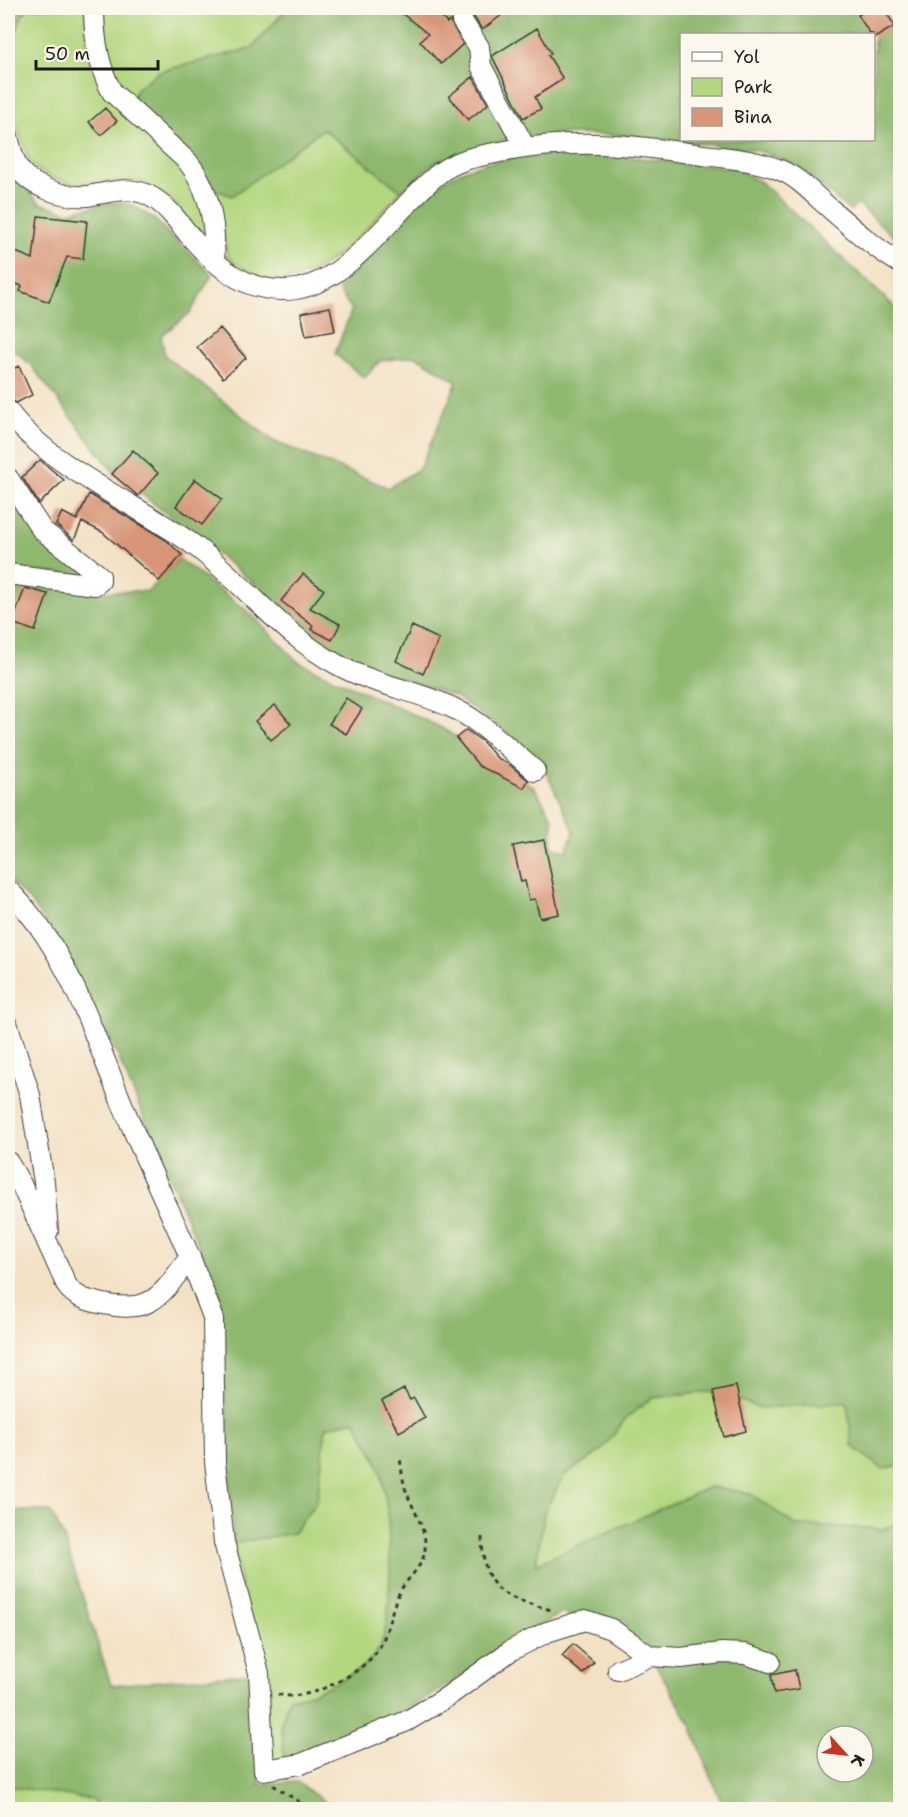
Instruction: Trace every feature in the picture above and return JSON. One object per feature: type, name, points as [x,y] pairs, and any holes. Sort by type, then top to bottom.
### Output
[{"type":"street","points":[[94,8],[98,53],[104,78],[112,92],[188,162],[197,174],[215,233],[214,262]]},
{"type":"street","points":[[462,21],[479,47],[481,66],[525,147]]},
{"type":"street","points":[[8,136],[18,167],[37,184],[52,191],[78,196],[127,189],[148,195],[171,212],[214,262],[237,279],[260,287],[282,290],[316,283],[340,268],[364,248],[444,169],[478,156],[525,147],[576,142],[637,145],[760,164],[782,171],[802,183],[871,244],[900,263]]},
{"type":"street","points":[[8,411],[27,432],[63,461],[196,547],[318,654],[354,674],[452,707],[495,736],[535,771]]},
{"type":"street","points":[[8,478],[42,530],[100,576],[95,585],[8,574]]},
{"type":"street","points":[[8,890],[44,934],[87,1012],[123,1105],[190,1257],[213,1317],[215,1462],[224,1542],[260,1683],[264,1770],[301,1764],[407,1721],[447,1697],[510,1652],[547,1632],[585,1620],[611,1629],[650,1656]]},
{"type":"street","points":[[8,1026],[34,1115],[50,1248]]},
{"type":"street","points":[[8,1162],[21,1184],[71,1292],[90,1301],[122,1308],[144,1305],[163,1293],[190,1257]]},
{"type":"street","points":[[618,1670],[650,1656],[681,1658],[723,1653],[745,1654],[770,1662]]},
{"type":"path","points":[[260,1683],[281,1696],[299,1697],[347,1677],[367,1664],[379,1649],[394,1603],[424,1557],[425,1545],[404,1484],[400,1456]]},
{"type":"path","points":[[482,1537],[483,1563],[494,1584],[506,1595],[525,1604],[585,1620]]},
{"type":"path","points":[[264,1770],[267,1780],[274,1787],[312,1809]]},
{"type":"green space","points":[[8,8],[29,8],[22,15],[15,36],[8,40]]},
{"type":"green space","points":[[29,8],[85,8],[88,47],[193,177],[207,225],[205,239],[199,237],[175,203],[144,182],[130,180],[77,184],[56,179],[40,171],[30,162],[8,102],[8,40],[15,36],[22,15]]},
{"type":"green space","points":[[104,8],[287,8],[252,49],[158,72],[131,106],[112,71],[105,36]]},
{"type":"green space","points":[[287,8],[860,8],[878,35],[895,26],[900,33],[900,242],[858,204],[850,211],[805,172],[783,159],[756,150],[622,135],[565,134],[503,141],[436,162],[401,191],[323,129],[232,196],[211,188],[131,106],[136,89],[158,72],[252,48]]},
{"type":"green space","points":[[323,129],[401,191],[358,237],[322,266],[302,276],[283,280],[258,276],[228,257],[211,188],[232,195]]},
{"type":"green space","points":[[583,152],[734,168],[761,182],[900,312],[900,1465],[883,1469],[852,1446],[847,1402],[760,1408],[716,1391],[652,1398],[625,1419],[601,1451],[563,1476],[544,1513],[536,1564],[710,1487],[749,1493],[795,1525],[884,1529],[900,1521],[900,1809],[724,1809],[690,1723],[650,1656],[585,1620],[562,1613],[500,1648],[452,1683],[391,1720],[285,1762],[281,1723],[289,1698],[325,1688],[363,1666],[379,1649],[384,1634],[388,1612],[390,1557],[386,1502],[378,1464],[355,1420],[326,1427],[317,1501],[293,1533],[233,1543],[220,1296],[113,1045],[55,936],[30,901],[8,879],[8,579],[97,592],[148,591],[179,559],[251,614],[298,662],[440,727],[534,787],[553,818],[552,846],[566,852],[574,831],[546,772],[513,737],[455,696],[368,667],[306,631],[261,589],[113,471],[31,365],[8,345],[8,167],[39,203],[68,212],[114,202],[132,205],[154,219],[212,275],[190,313],[161,336],[165,356],[275,442],[389,488],[420,468],[457,382],[416,356],[380,361],[364,378],[335,354],[352,309],[338,290],[402,219],[444,181],[474,166],[531,155]]},
{"type":"green space","points":[[8,490],[88,576],[8,569]]},
{"type":"green space","points":[[716,1391],[760,1408],[847,1402],[883,1469],[900,1465],[900,1521],[884,1529],[795,1525],[749,1493],[710,1487],[536,1565],[544,1513],[563,1476],[601,1451],[625,1419],[652,1398]]},
{"type":"green space","points":[[355,1420],[378,1464],[386,1502],[390,1586],[384,1634],[379,1649],[363,1666],[325,1688],[289,1698],[285,1762],[272,1760],[233,1543],[293,1533],[317,1501],[326,1427]]},
{"type":"green space","points":[[8,1511],[50,1511],[64,1538],[111,1685],[259,1673],[264,1770],[259,1784],[297,1782],[335,1809],[92,1809],[95,1800],[8,1786]]},
{"type":"green space","points":[[8,1786],[96,1800],[92,1809],[8,1809]]},
{"type":"building","points":[[395,8],[433,8],[447,23],[450,21],[463,44],[441,64],[420,41],[428,34]]},
{"type":"building","points":[[467,8],[511,8],[482,30],[472,14],[465,10]]},
{"type":"building","points":[[870,8],[883,8],[895,26],[875,38],[875,33],[869,33],[858,15]]},
{"type":"building","points":[[537,28],[551,53],[548,55],[563,79],[535,97],[541,109],[523,118],[492,56]]},
{"type":"building","points":[[473,77],[488,104],[468,120],[449,96]]},
{"type":"building","points":[[105,108],[117,121],[101,135],[89,122]]},
{"type":"building","points":[[38,216],[87,221],[83,259],[67,257],[49,302],[20,291],[22,286],[8,281],[8,259],[11,250],[33,259]]},
{"type":"building","points":[[330,307],[335,331],[306,336],[301,313]]},
{"type":"building","points":[[220,328],[246,358],[223,378],[197,347]]},
{"type":"building","points":[[19,366],[32,395],[16,403],[11,400],[8,391],[8,371]]},
{"type":"building","points":[[133,450],[158,473],[138,496],[112,474]]},
{"type":"building","points":[[40,460],[64,480],[39,504],[22,477]]},
{"type":"building","points":[[195,479],[222,499],[202,525],[176,506]]},
{"type":"building","points":[[89,494],[166,540],[182,555],[159,581],[102,532],[82,522],[74,540],[56,525],[62,512],[77,520]]},
{"type":"building","points":[[303,574],[324,590],[310,608],[340,624],[332,640],[311,629],[313,626],[281,601]]},
{"type":"building","points":[[25,588],[48,594],[35,631],[12,623]]},
{"type":"building","points":[[412,626],[439,639],[423,674],[396,661]]},
{"type":"building","points":[[346,698],[362,709],[346,734],[329,724]]},
{"type":"building","points":[[275,705],[291,724],[271,740],[255,721]]},
{"type":"building","points":[[466,730],[482,741],[497,758],[510,765],[528,780],[524,788],[479,766],[456,738]]},
{"type":"building","points":[[544,840],[559,914],[540,918],[535,899],[529,900],[525,881],[521,882],[513,846]]},
{"type":"building","points":[[736,1386],[746,1431],[724,1437],[713,1391]]},
{"type":"building","points":[[404,1389],[410,1400],[414,1398],[425,1418],[399,1432],[382,1401]]},
{"type":"building","points":[[573,1644],[594,1662],[583,1674],[562,1656]]},
{"type":"building","points":[[795,1670],[799,1689],[774,1693],[771,1675]]}]
